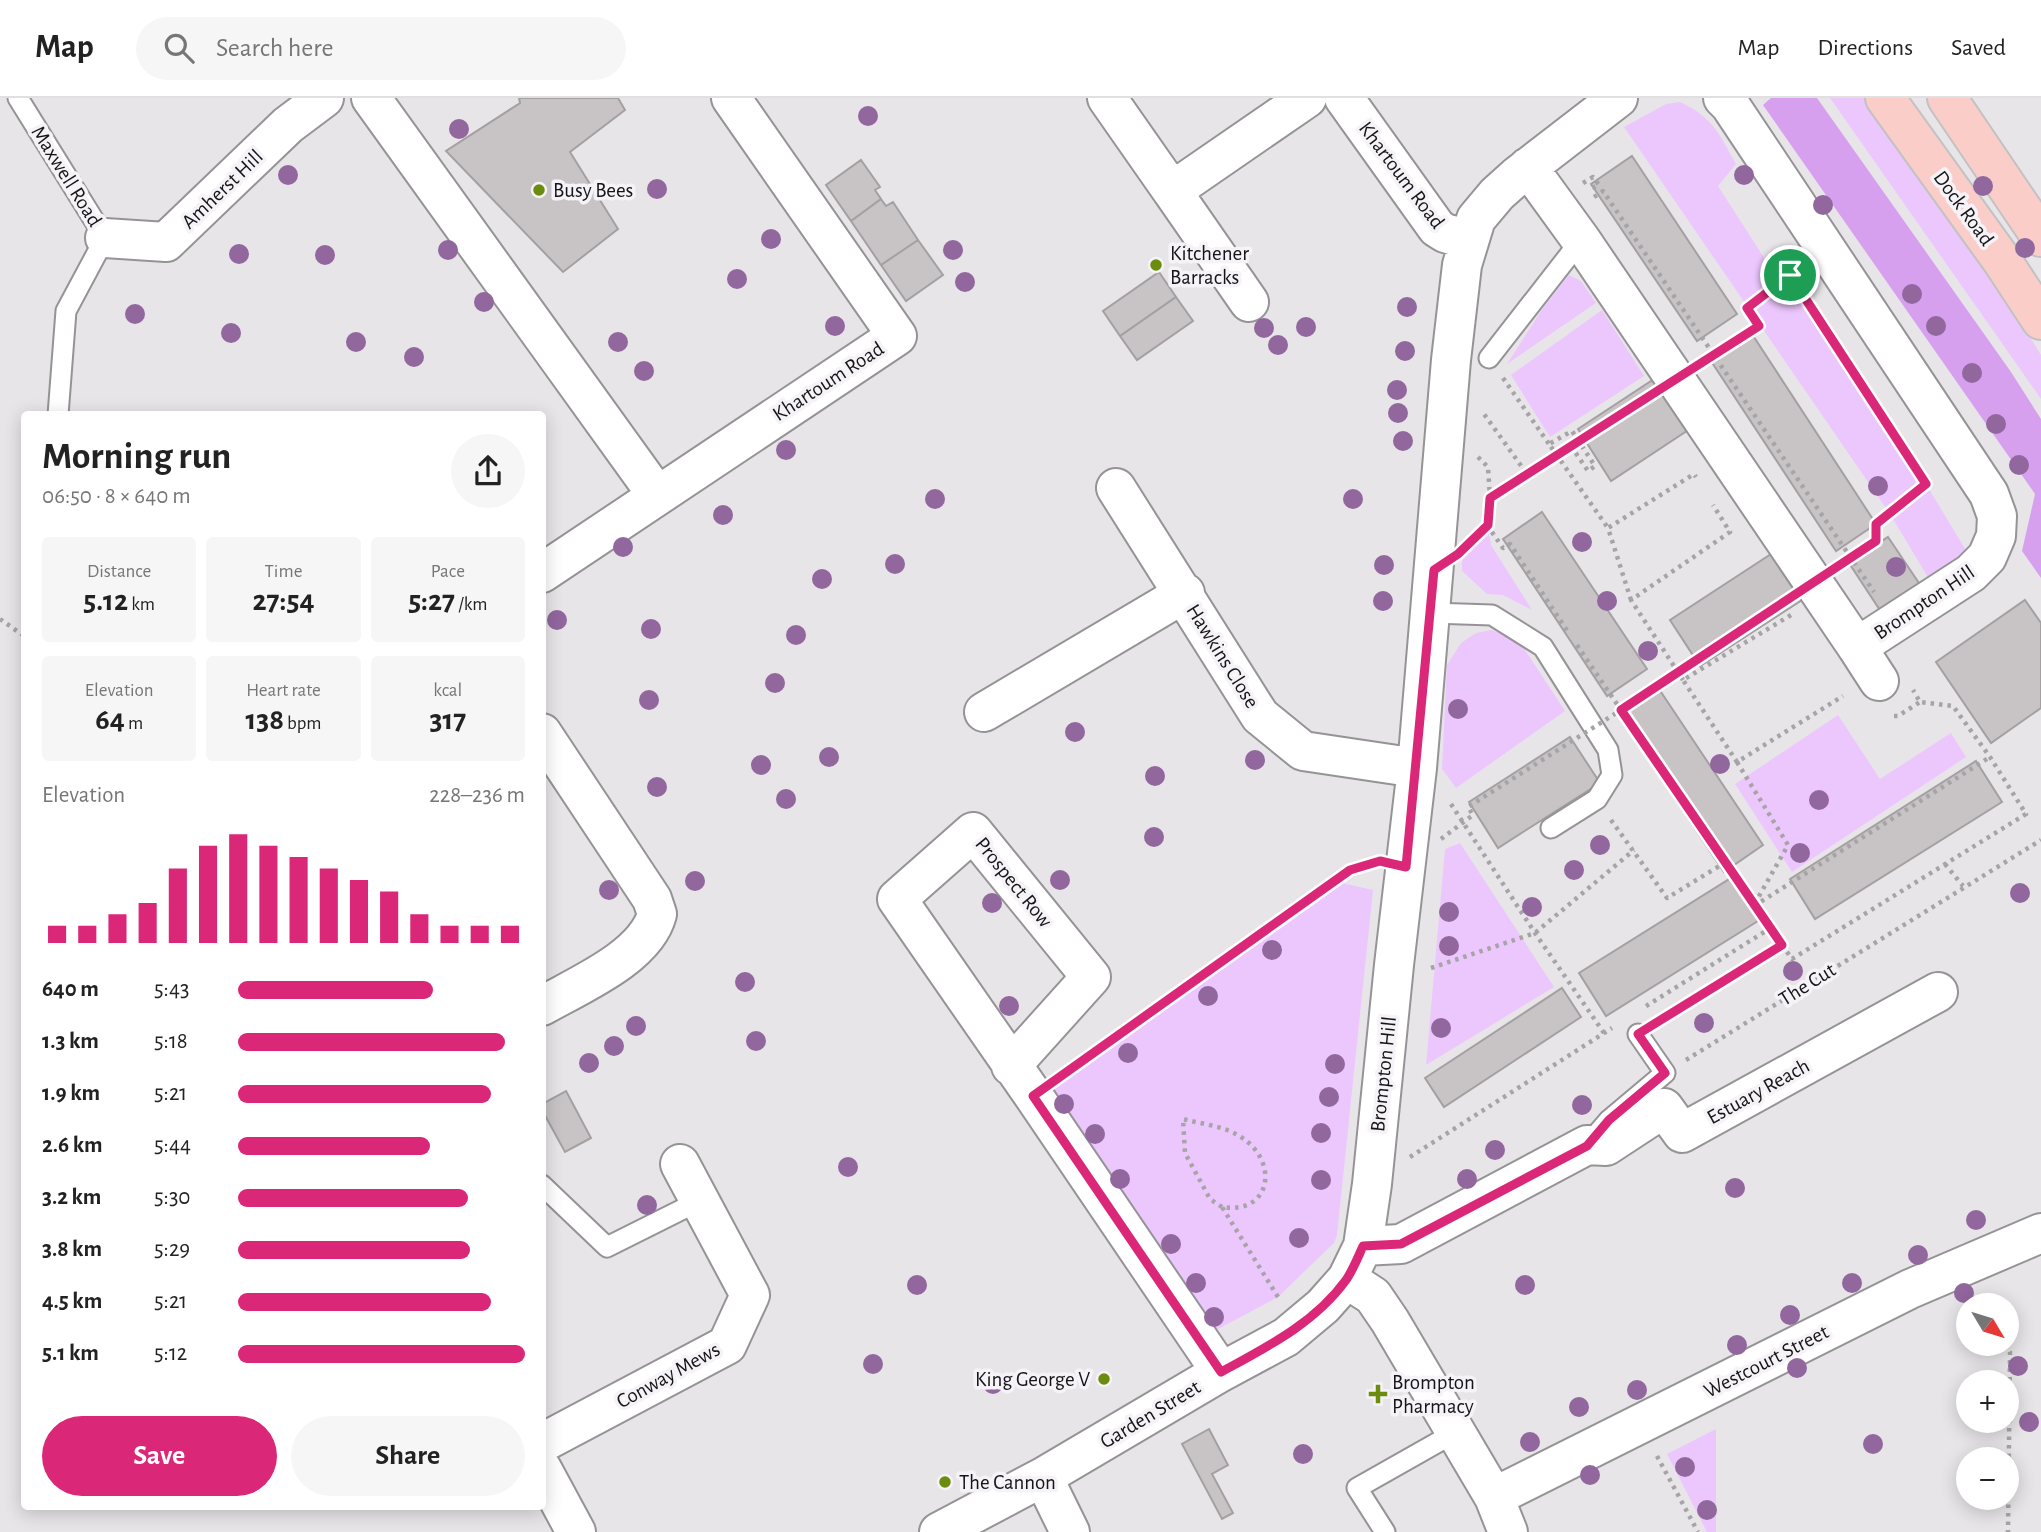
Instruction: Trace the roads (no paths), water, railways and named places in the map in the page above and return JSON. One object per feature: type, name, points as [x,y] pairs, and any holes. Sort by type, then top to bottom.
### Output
[{"type":"main road","name":"Dock Road","points":[[1885,98],[2003,262],[2041,320]]},
{"type":"main road","points":[[1947,98],[2041,237]]},
{"type":"street","name":"Amherst Hill","points":[[105,238],[166,242],[280,112],[324,98]]},
{"type":"street","points":[[372,98],[657,495]]},
{"type":"street","name":"Khartoum Road","points":[[546,570],[897,335],[731,98]]},
{"type":"street","points":[[1107,98],[1248,302]]},
{"type":"street","points":[[1172,191],[1307,98]]},
{"type":"street","name":"Khartoum Road","points":[[1344,98],[1437,228],[1468,240]]},
{"type":"street","name":"Brompton Hill","points":[[1355,1262],[1372,1184],[1417,768],[1458,288],[1468,240],[1476,219],[1487,204],[1528,167],[1618,98]]},
{"type":"street","name":"Brompton Hill","points":[[1528,167],[1581,240],[1857,647],[1970,573],[1987,557],[1996,536],[1997,516],[1989,494],[1723,98]]},
{"type":"street","name":"Hawkins Close","points":[[1116,488],[1185,593],[1260,716],[1303,751],[1417,768]]},
{"type":"street","name":"Hawkins Close","points":[[984,712],[1185,593]]},
{"type":"street","points":[[1857,647],[1891,692]]},
{"type":"street","points":[[546,739],[646,888],[657,914],[648,933],[632,951],[604,971],[546,1004]]},
{"type":"street","name":"Prospect Row","points":[[1022,1081],[1091,977],[973,832],[897,900],[1221,1372]]},
{"type":"street","name":"Estuary Reach","points":[[1587,1146],[1606,1146],[1664,1108],[1682,1133],[1938,992]]},
{"type":"street","points":[[1508,1532],[1494,1497],[1355,1262],[1401,1244],[1587,1146]]},
{"type":"street","name":"Conway Mews","points":[[546,1441],[727,1345],[750,1295],[680,1164]]},
{"type":"street","name":"Westcourt Street","points":[[1494,1497],[1910,1289],[2041,1233]]},
{"type":"street","name":"Garden Street","points":[[939,1532],[1043,1477],[1221,1372],[1286,1337],[1323,1306],[1355,1262]]},
{"type":"street","points":[[546,1476],[576,1532]]},
{"type":"street","points":[[1043,1477],[1070,1532]]},
{"type":"lane","name":"Maxwell Road","points":[[18,98],[105,238],[66,312],[58,411]]},
{"type":"lane","points":[[1489,358],[1581,240]]},
{"type":"lane","points":[[1431,613],[1492,615],[1543,647],[1608,750],[1612,775],[1597,799],[1551,828]]},
{"type":"lane","points":[[1587,1146],[1609,1120],[1665,1073],[1638,1034]]},
{"type":"lane","points":[[546,1189],[607,1247],[699,1201]]},
{"type":"lane","points":[[1385,1532],[1357,1488],[1456,1432]]},
{"type":"place","name":"Busy Bees","points":[[539,190]]},
{"type":"place","name":"Kitchener Barracks","points":[[1156,265]]},
{"type":"place","name":"King George V","points":[[1104,1379]]},
{"type":"place","name":"Brompton Pharmacy","points":[[1378,1394]]},
{"type":"place","name":"The Cannon","points":[[945,1482]]}]
